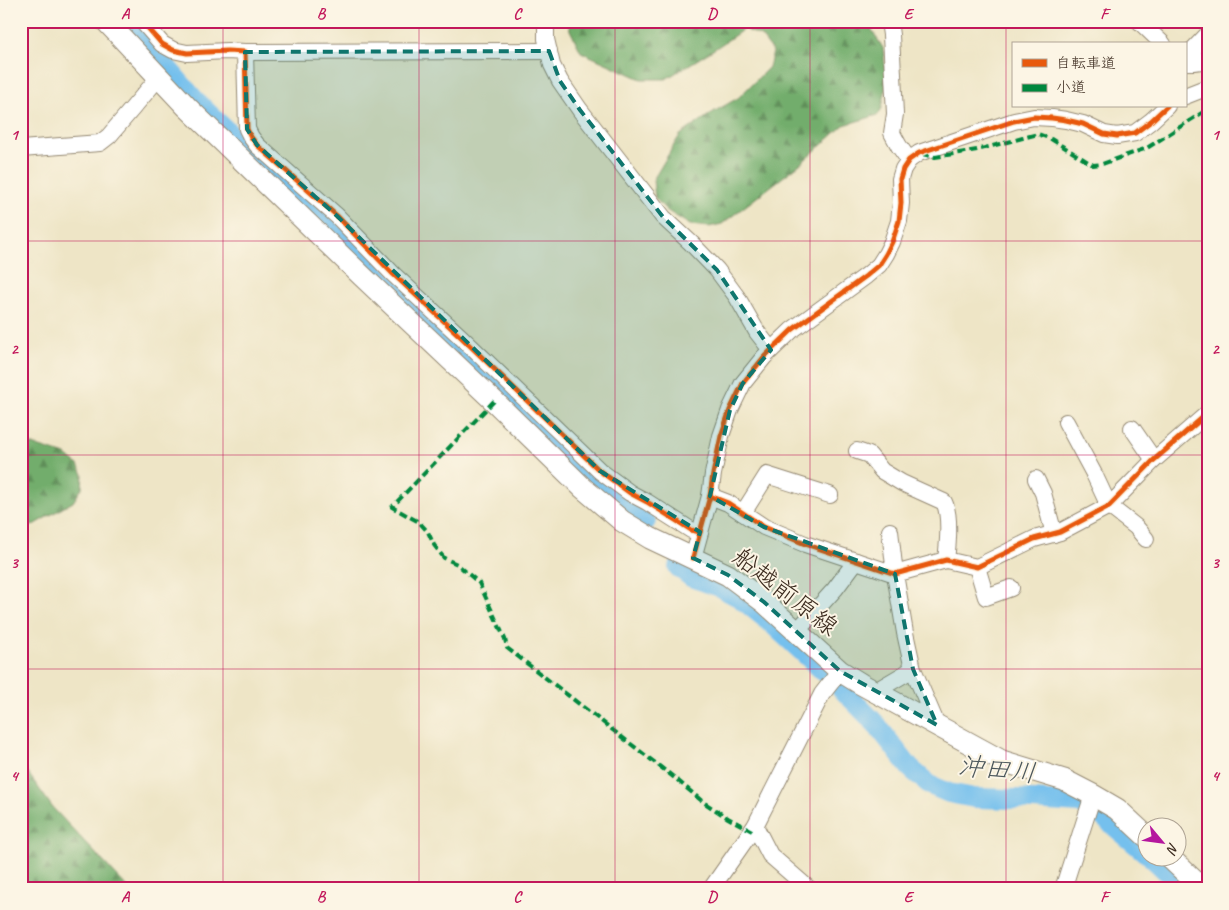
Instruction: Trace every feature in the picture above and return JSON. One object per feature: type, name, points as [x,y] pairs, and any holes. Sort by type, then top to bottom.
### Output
[{"type":"main road","name":"船越前原線","points":[[106,21],[187,107],[256,175],[611,513],[637,531],[728,575],[764,602],[840,671],[874,692],[1002,760],[1064,780],[1090,804],[1117,809],[1136,827]]},
{"type":"main road","points":[[1181,868],[1203,889]]},
{"type":"street","points":[[142,21],[162,44],[173,50],[187,53],[227,51],[548,51]]},
{"type":"street","points":[[546,21],[548,51],[560,81],[580,110],[663,217],[691,242],[717,270],[757,332],[771,350]]},
{"type":"street","points":[[889,21],[895,114],[892,133],[908,160]]},
{"type":"street","points":[[1139,21],[1160,42]]},
{"type":"street","points":[[1186,57],[1208,34]]},
{"type":"street","points":[[245,52],[247,129],[257,145],[336,216],[393,274],[600,472],[630,493],[691,530],[700,532]]},
{"type":"street","points":[[1186,62],[1208,60]]},
{"type":"street","points":[[21,149],[100,143],[109,136],[160,77]]},
{"type":"street","points":[[1186,96],[1208,87]]},
{"type":"street","points":[[693,558],[710,496],[722,436],[730,410],[743,383],[764,357],[792,330],[851,288],[879,265],[892,242],[899,221],[901,203],[900,179],[908,160],[919,153],[1014,121],[1034,117],[1052,118],[1084,124],[1104,134],[1117,136],[1135,133],[1165,108]]},
{"type":"street","points":[[710,496],[728,503],[764,527],[805,544],[894,574],[946,560],[977,567],[1034,539],[1060,532],[1108,506],[1154,460],[1208,413]]},
{"type":"street","points":[[1066,422],[1094,474],[1108,506],[1144,532]]},
{"type":"street","points":[[1132,428],[1154,460]]},
{"type":"street","points":[[857,451],[869,455],[882,471],[902,483],[944,502],[947,508],[948,539],[946,560]]},
{"type":"street","points":[[744,513],[767,475],[830,495]]},
{"type":"street","points":[[1036,479],[1043,493],[1054,534]]},
{"type":"street","points":[[890,532],[894,574],[913,669],[937,725]]},
{"type":"street","points":[[797,631],[834,590],[856,561]]},
{"type":"street","points":[[977,567],[986,597],[1010,588]]},
{"type":"street","points":[[874,692],[913,669]]},
{"type":"street","points":[[712,889],[755,826],[822,694],[840,671]]},
{"type":"street","points":[[1063,889],[1090,804]]},
{"type":"street","points":[[755,826],[770,855],[809,889]]},
{"type":"highlighted area","points":[[549,51],[560,81],[580,110],[663,217],[717,270],[771,350],[743,383],[730,410],[710,496],[764,527],[895,574],[913,669],[937,725],[840,671],[764,602],[728,575],[693,558],[700,532],[600,471],[337,216],[257,145],[247,129],[245,52]]},
{"type":"green space","points":[[569,21],[821,21],[824,24],[833,21],[867,22],[883,48],[887,82],[882,108],[878,115],[844,125],[800,164],[722,224],[709,227],[690,225],[666,210],[655,198],[653,180],[680,135],[738,98],[769,67],[773,52],[761,36],[744,29],[666,79],[641,79],[581,52],[570,30]]},
{"type":"green space","points":[[21,439],[30,444],[66,455],[78,465],[83,474],[82,488],[73,502],[21,532]]},
{"type":"green space","points":[[21,760],[53,808],[129,889],[21,889]]},
{"type":"waterway","name":"沖田川","points":[[127,21],[197,102],[286,188],[617,502],[633,510],[646,521]]},
{"type":"waterway","name":"沖田川","points":[[678,567],[691,577],[717,586],[740,598],[771,623],[824,672]]},
{"type":"waterway","name":"沖田川","points":[[839,686],[876,724],[910,768],[930,785],[949,793],[974,798],[1079,803],[1095,810],[1136,845]]},
{"type":"waterway","name":"沖田川","points":[[1163,868],[1185,889]]},
{"type":"marked path","points":[[922,154],[935,157],[977,150],[1038,134],[1051,139],[1093,165],[1102,164],[1147,148],[1208,109]]},
{"type":"marked path","points":[[494,401],[392,507],[419,522],[428,532],[434,545],[444,558],[457,564],[479,583],[505,639],[507,648],[703,802],[752,831]]},
{"type":"cycle path","points":[[142,21],[162,44],[173,50],[187,53],[245,52],[247,129],[257,145],[337,216],[393,274],[600,471],[630,493],[691,530],[700,532]]},
{"type":"cycle path","points":[[693,558],[710,496],[721,436],[730,410],[743,383],[764,357],[792,330],[879,265],[892,242],[899,221],[901,203],[900,179],[903,169],[909,160],[919,153],[1014,121],[1034,117],[1052,118],[1083,124],[1104,134],[1117,136],[1135,133],[1165,108]]},
{"type":"cycle path","points":[[710,496],[728,503],[764,527],[805,544],[895,574],[946,560],[977,567],[1034,539],[1060,532],[1109,506],[1154,460],[1208,413]]}]
